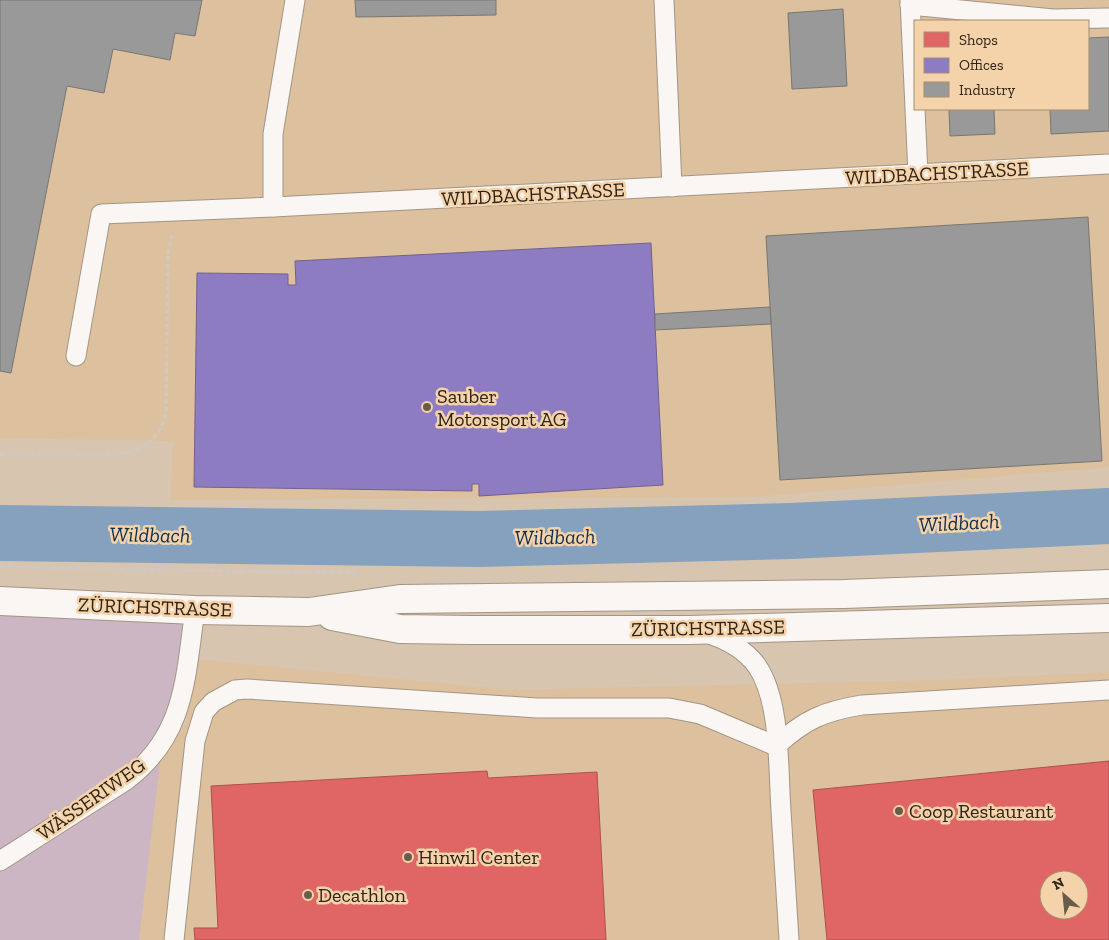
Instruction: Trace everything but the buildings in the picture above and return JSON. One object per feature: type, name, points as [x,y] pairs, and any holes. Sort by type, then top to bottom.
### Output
[{"type":"main road","name":"ZÜRICHSTRASSE","points":[[0,601],[195,610],[310,612],[400,599],[844,594],[1109,584]]},
{"type":"main road","name":"ZÜRICHSTRASSE","points":[[310,612],[400,629],[470,630],[690,630],[1109,618]]},
{"type":"lane","points":[[273,207],[273,134],[296,0]]},
{"type":"lane","points":[[664,0],[672,187]]},
{"type":"lane","points":[[914,88],[910,2],[1053,20],[1109,18]]},
{"type":"lane","points":[[915,110],[918,174]]},
{"type":"lane","name":"WILDBACHSTRASSE","points":[[76,356],[101,214],[273,207],[1109,164]]},
{"type":"lane","name":"WÄSSERIWEG","points":[[0,861],[138,772],[158,750],[172,728],[182,701],[195,610]]},
{"type":"lane","points":[[690,630],[729,643],[756,665],[767,688],[776,746],[789,940]]},
{"type":"lane","points":[[174,940],[195,741],[204,712],[213,702],[235,690],[282,689],[537,708],[669,708],[700,714],[776,746]]},
{"type":"lane","points":[[776,746],[812,718],[826,712],[862,705],[1109,690]]},
{"type":"path","points":[[0,454],[109,456],[136,450],[153,439],[166,413],[169,244],[174,230],[190,210]]},
{"type":"shaded area","points":[[0,0],[1109,0],[1109,467],[753,497],[171,500],[173,441],[0,438]]},
{"type":"shaded area","points":[[0,603],[195,610],[185,688],[160,763],[139,940],[0,940]]},
{"type":"shaded area","points":[[196,659],[511,690],[941,680],[1109,672],[1109,940],[139,940],[160,763],[186,723]]},
{"type":"waterway","name":"Wildbach","points":[[0,533],[479,539],[791,531],[1109,516]]},
{"type":"place","name":"Sauber Motorsport AG","points":[[427,407]]},
{"type":"place","name":"Coop Restaurant","points":[[899,811]]},
{"type":"place","name":"Hinwil Center","points":[[408,857]]},
{"type":"place","name":"Decathlon","points":[[308,895]]}]
